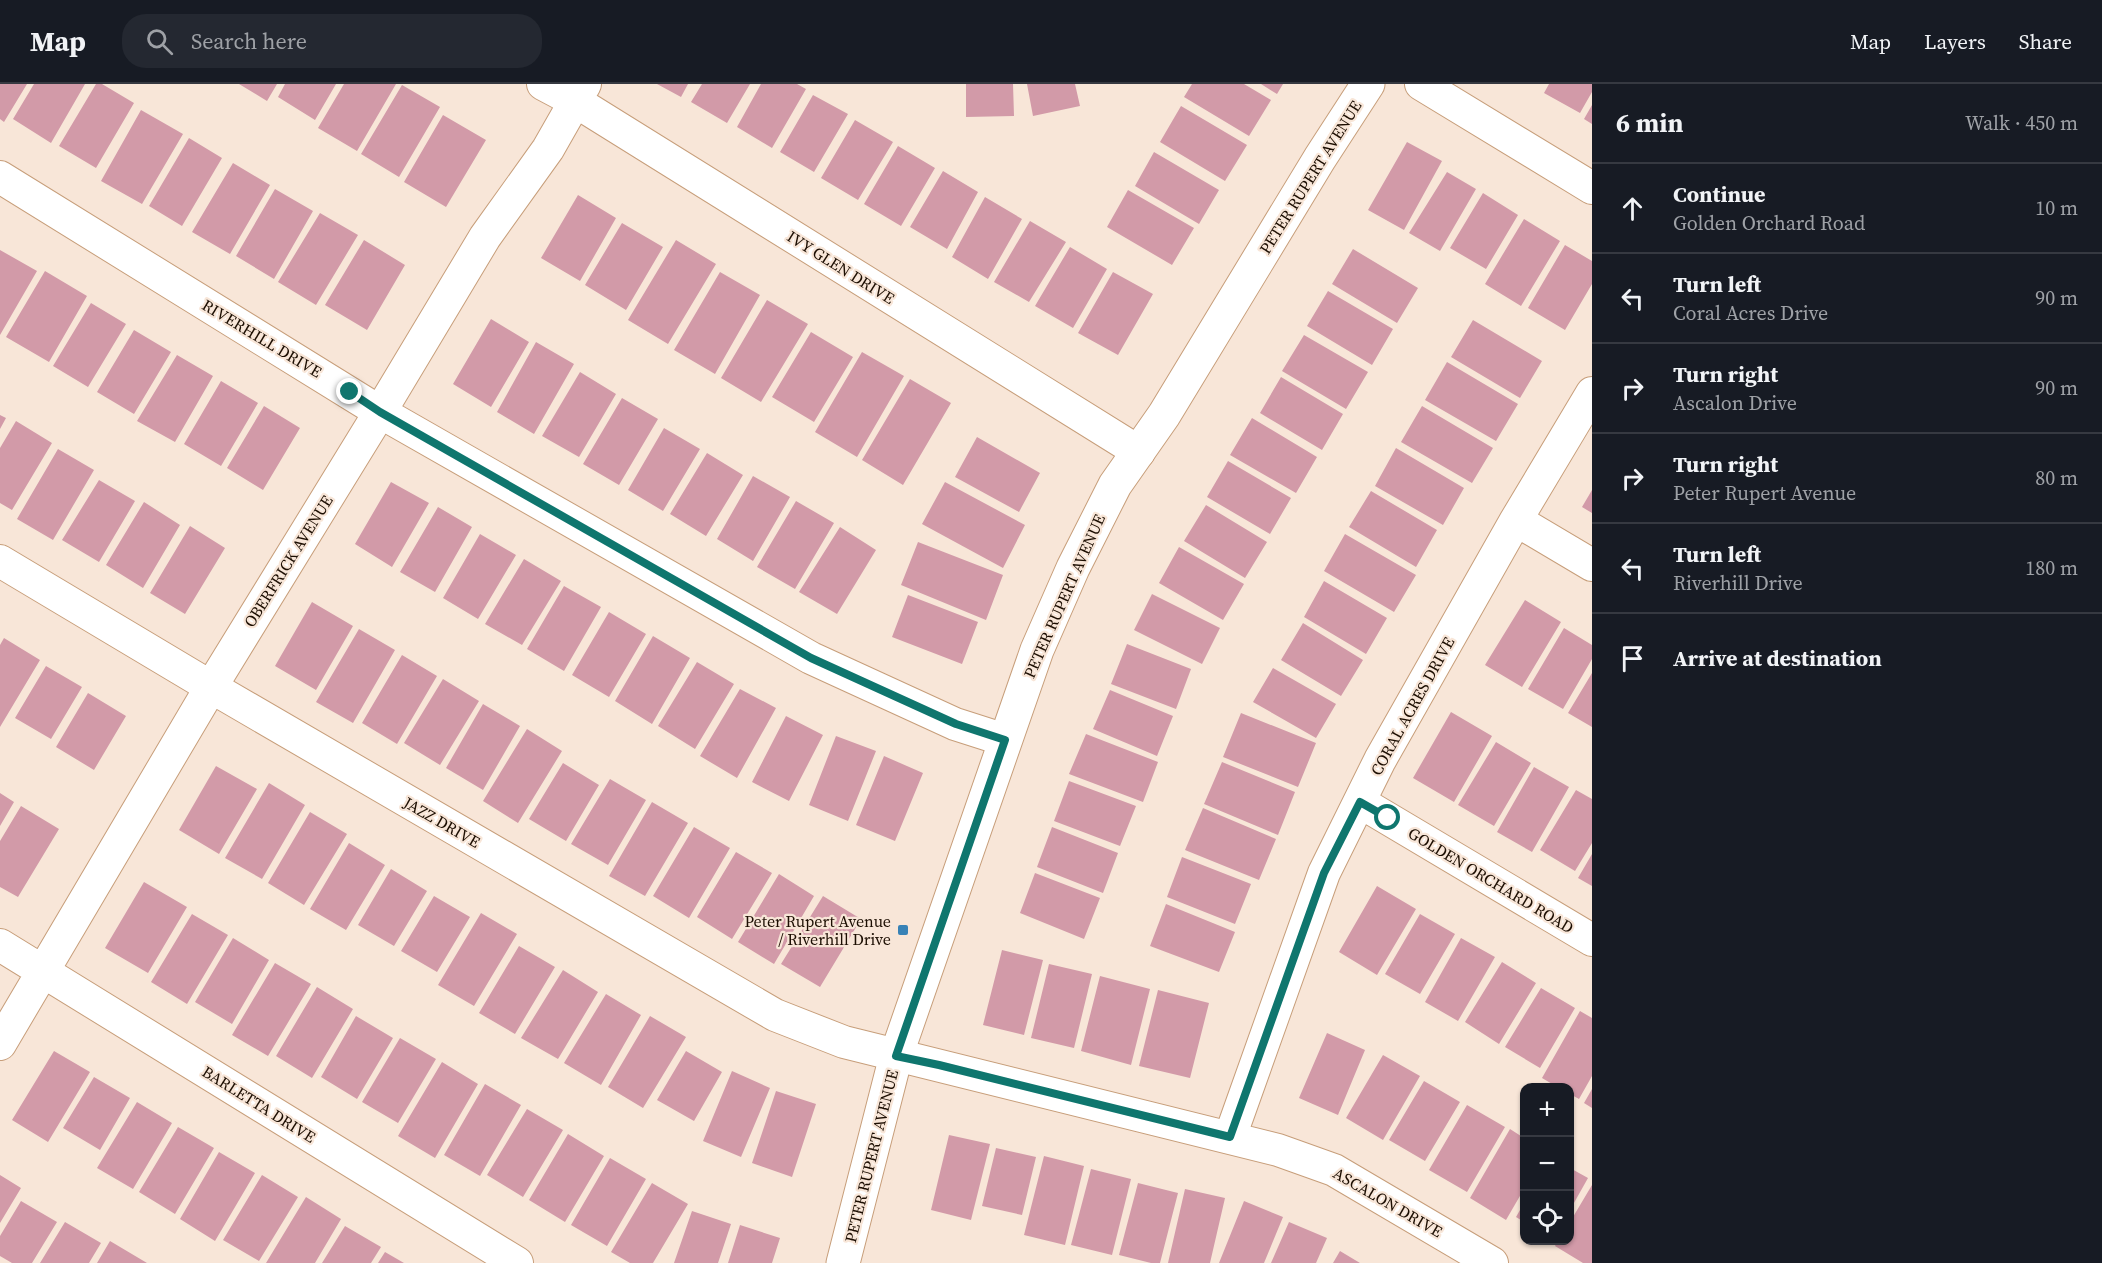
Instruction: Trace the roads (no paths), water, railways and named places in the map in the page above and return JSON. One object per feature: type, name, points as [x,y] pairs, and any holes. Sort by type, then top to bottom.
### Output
[{"type":"street","name":"IVY GLEN DRIVE","points":[[543,84],[580,92],[1139,452]]},
{"type":"street","name":"PETER RUPERT AVENUE","points":[[843,1263],[896,1056],[1037,650],[1073,568],[1115,485],[1164,415],[1320,158],[1368,84]]},
{"type":"street","points":[[1421,84],[1592,188]]},
{"type":"street","name":"OBERFRICK AVENUE","points":[[0,1044],[211,687],[485,237],[548,149],[580,92]]},
{"type":"street","name":"RIVERHILL DRIVE","points":[[0,177],[380,412],[811,658],[956,724],[1005,740]]},
{"type":"street","name":"CORAL ACRES DRIVE","points":[[1230,1137],[1324,873],[1380,760],[1516,520],[1592,393]]},
{"type":"street","points":[[1516,520],[1592,565]]},
{"type":"street","name":"JAZZ DRIVE","points":[[0,561],[211,687],[775,1015],[844,1042],[896,1056]]},
{"type":"street","name":"GOLDEN ORCHARD ROAD","points":[[1360,802],[1592,940]]},
{"type":"street","name":"BARLETTA DRIVE","points":[[0,945],[517,1263]]},
{"type":"street","name":"ASCALON DRIVE","points":[[896,1056],[1278,1150],[1335,1170],[1492,1263]]},
{"type":"place","name":"Peter Rupert Avenue / Riverhill Drive","points":[[903,930]]}]
